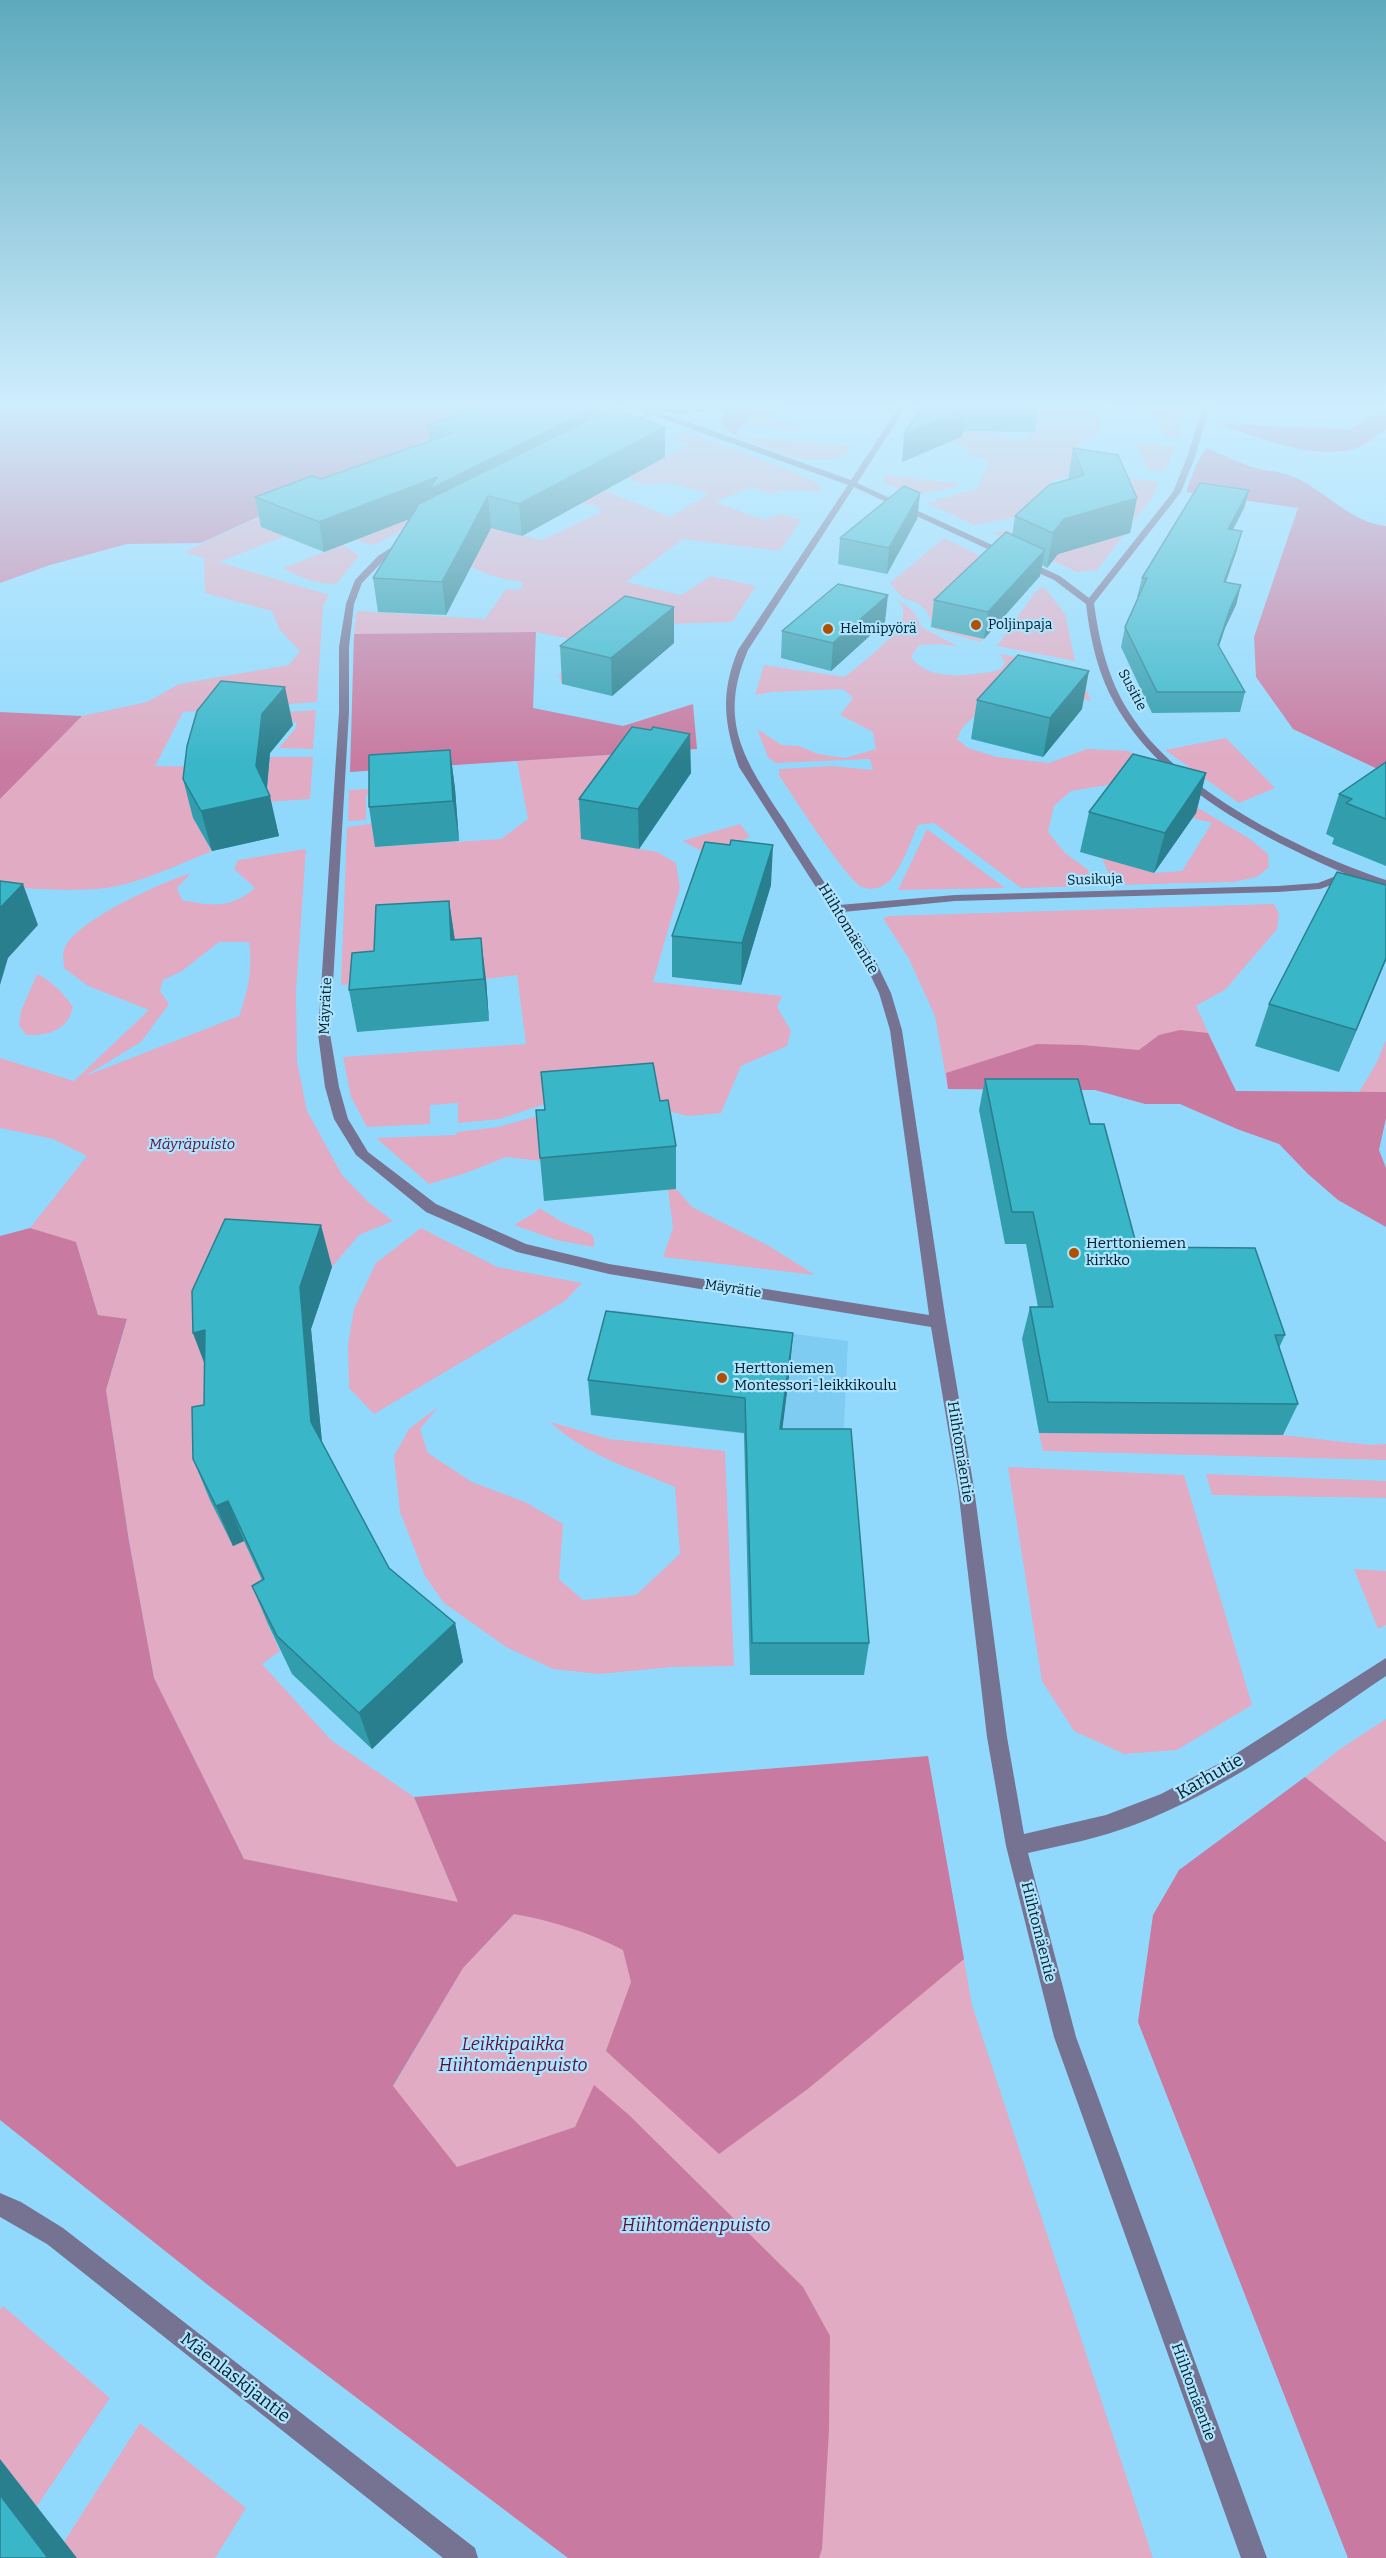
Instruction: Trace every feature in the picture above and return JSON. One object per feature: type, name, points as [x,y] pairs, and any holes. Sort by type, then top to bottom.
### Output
[{"type":"street","name":"Hiihtomäentie","points":[[827,523],[743,650],[734,668],[729,688],[732,734],[744,767],[870,962],[885,993],[896,1030],[938,1322],[966,1488],[997,1737],[1016,1846],[1065,2037],[1254,2558]]},
{"type":"street","points":[[938,523],[1057,578],[1090,603],[1152,523]]},
{"type":"street","name":"Mäyrätie","points":[[420,532],[381,558],[358,582],[350,604],[344,647],[344,712],[339,753],[338,825],[324,1034],[332,1087],[341,1119],[363,1155],[431,1208],[522,1248],[619,1270],[938,1322]]},
{"type":"street","name":"Susitie","points":[[1090,603],[1093,629],[1111,686],[1126,716],[1149,744],[1184,775],[1233,812],[1286,842],[1352,874],[1386,884]]},
{"type":"street","name":"Susikuja","points":[[837,909],[955,898],[1320,886],[1352,874]]},
{"type":"street","name":"Karhutie","points":[[1016,1846],[1104,1826],[1201,1786],[1386,1666]]},
{"type":"street","name":"Mäenlaskijantie","points":[[0,2205],[13,2210],[55,2236],[465,2558]]},
{"type":"shaded area","name":"Herttoniemen Montessori-leikkikoulu","points":[[613,1310],[848,1341],[843,1446],[591,1415]]},
{"type":"green space","points":[[0,523],[244,523],[201,543],[127,544],[50,565],[0,583]]},
{"type":"green space","points":[[246,523],[412,523],[374,545],[344,537],[262,526],[285,536],[219,562],[329,595],[323,605],[317,702],[183,712],[155,766],[212,767],[193,818],[212,851],[146,878],[119,886],[67,890],[0,886],[0,799],[82,716],[147,702],[179,684],[289,665],[300,651],[279,629],[272,611],[205,593],[204,558],[184,552]]},
{"type":"green space","points":[[577,523],[799,523],[780,551],[683,539],[626,582],[681,595],[711,576],[756,586],[732,622],[664,624],[624,633],[561,683],[559,675],[571,661],[579,641],[536,632],[354,634],[357,611],[485,619],[506,589],[520,590],[523,582],[488,574],[456,558],[479,525],[542,540]]},
{"type":"green space","points":[[1076,523],[1133,523],[1097,570],[1077,572],[993,533],[1006,530],[1057,554]]},
{"type":"green space","points":[[1293,523],[1374,523],[1386,526],[1386,773],[1293,729],[1256,677],[1254,637]]},
{"type":"green space","points":[[944,538],[1024,577],[942,629],[984,639],[980,642],[935,629],[926,610],[916,602],[903,598],[890,583]]},
{"type":"green space","points":[[343,545],[359,556],[336,584],[309,580],[283,568]]},
{"type":"green space","points":[[1044,587],[1065,614],[1075,661],[997,646],[1036,591]]},
{"type":"green space","points":[[898,600],[913,611],[921,627],[959,647],[940,644],[919,645],[911,657],[929,671],[965,675],[1000,670],[1005,663],[1000,654],[1077,668],[1091,701],[1010,682],[962,728],[957,739],[968,748],[997,757],[1049,763],[1087,749],[1129,751],[1157,777],[1071,791],[1054,806],[1048,832],[1065,853],[1087,869],[1097,886],[1021,888],[934,823],[918,825],[895,874],[884,885],[867,889],[854,881],[819,836],[779,775],[779,769],[832,766],[873,770],[870,759],[775,763],[768,757],[757,729],[782,745],[799,746],[818,754],[845,758],[876,749],[873,732],[840,715],[853,698],[843,689],[772,692],[755,695],[764,665],[845,677],[871,656],[898,627],[903,609]]},
{"type":"green space","points":[[536,632],[533,708],[623,726],[693,704],[697,749],[350,772],[354,634]]},
{"type":"green space","points":[[316,710],[313,749],[279,748],[296,728],[296,722],[231,716]]},
{"type":"green space","points":[[0,712],[82,716],[0,799]]},
{"type":"green space","points":[[1226,738],[1275,788],[1239,803],[1165,750]]},
{"type":"green space","points":[[634,753],[582,839],[657,852],[676,863],[680,888],[653,982],[782,996],[777,1007],[791,1031],[787,1046],[741,1066],[721,1113],[688,1116],[668,1111],[545,1104],[500,1119],[458,1123],[458,1103],[430,1105],[430,1124],[367,1127],[351,1097],[343,1057],[526,1044],[517,975],[486,979],[341,985],[347,827],[376,823],[376,847],[501,839],[528,819],[517,761]]},
{"type":"green space","points":[[270,757],[313,757],[310,799],[266,802]]},
{"type":"green space","points":[[369,789],[387,794],[366,795],[366,820],[348,821],[349,790]]},
{"type":"green space","points":[[1178,796],[1250,839],[1268,854],[1269,867],[1257,877],[1233,882],[1114,885],[1102,858],[1154,873],[1182,871],[1212,823],[1193,818],[1195,813]]},
{"type":"green space","points":[[740,824],[750,837],[710,855],[682,841]]},
{"type":"green space","points":[[927,829],[1005,888],[898,890]]},
{"type":"green space","name":"Mäyräpuisto","points":[[306,849],[296,991],[297,1062],[307,1111],[342,1175],[368,1202],[393,1221],[359,1235],[332,1267],[238,1261],[244,1541],[280,1618],[268,1625],[280,1651],[262,1664],[331,1740],[414,1797],[459,1903],[244,1859],[154,1679],[129,1541],[106,1390],[127,1320],[98,1315],[76,1243],[30,1228],[87,1156],[53,1139],[0,1128],[0,1058],[74,1081],[149,1010],[88,986],[64,968],[63,952],[71,939],[84,927],[120,904],[191,873],[177,888],[182,900],[203,904],[221,904],[237,900],[255,888],[234,869],[238,860]],"holes":[[[219,942],[249,942],[249,979],[239,1016],[85,1076],[141,1042],[169,1004],[160,991],[163,980],[182,971]]]},
{"type":"green space","points":[[1274,904],[1279,914],[1277,929],[1226,989],[1196,1006],[1235,1091],[948,1089],[935,1016],[909,959],[883,918],[889,916]]},
{"type":"green space","points":[[37,974],[57,988],[73,1007],[67,1021],[56,1030],[50,1033],[26,1035],[19,1025],[21,1011]]},
{"type":"green space","points":[[1180,1030],[1208,1033],[1236,1091],[1386,1092],[1386,1118],[1379,1150],[1386,1168],[1386,1227],[1338,1200],[1279,1144],[1237,1129],[1180,1104],[1145,1104],[1095,1090],[948,1089],[946,1073],[1037,1044],[1139,1050],[1159,1035]]},
{"type":"green space","points":[[1386,1040],[1386,1092],[1359,1092],[1376,1064]]},
{"type":"green space","points":[[545,1114],[541,1161],[506,1157],[466,1173],[429,1184],[376,1138],[456,1135],[457,1132],[498,1127]]},
{"type":"green space","points":[[668,1189],[676,1189],[692,1207],[769,1246],[815,1275],[663,1257],[673,1228]]},
{"type":"green space","points":[[539,1208],[564,1223],[591,1234],[594,1247],[556,1240],[514,1225]]},
{"type":"green space","points":[[30,1228],[76,1242],[98,1315],[127,1319],[106,1390],[129,1541],[154,1678],[244,1859],[458,1902],[414,1797],[928,1756],[964,1959],[809,2088],[719,2154],[606,2051],[631,1982],[623,1950],[556,1924],[514,1914],[463,1968],[393,2086],[457,2167],[575,2127],[594,2085],[629,2115],[803,2287],[830,2336],[829,2430],[822,2549],[819,2558],[568,2558],[208,2285],[0,2120],[0,1236]]},
{"type":"green space","points":[[421,1228],[497,1267],[582,1283],[565,1301],[374,1414],[349,1388],[348,1344],[354,1309],[376,1263]]},
{"type":"green space","points":[[438,1407],[420,1429],[428,1453],[472,1482],[525,1502],[563,1524],[559,1579],[583,1600],[636,1595],[680,1554],[675,1487],[594,1452],[564,1434],[550,1422],[609,1439],[725,1451],[734,1666],[672,1667],[599,1674],[553,1669],[506,1647],[444,1603],[425,1576],[400,1512],[394,1456],[409,1429]]},
{"type":"green space","points":[[1039,1433],[1283,1435],[1370,1445],[1386,1444],[1386,1460],[1043,1451]]},
{"type":"green space","points":[[1008,1467],[1184,1475],[1252,1705],[1177,1750],[1124,1754],[1074,1731],[1042,1681]]},
{"type":"green space","points":[[1206,1474],[1386,1481],[1386,1498],[1212,1495]]},
{"type":"green space","points":[[1354,1569],[1386,1571],[1386,1625],[1378,1629]]},
{"type":"green space","points":[[1386,1719],[1386,1842],[1305,1777],[1340,1749]]},
{"type":"green space","name":"Hiihtomäenpuisto","points":[[928,1756],[972,2005],[1153,2558],[568,2558],[208,2285],[393,2087],[463,1968],[514,1914]]},
{"type":"green space","points":[[1305,1777],[1386,1842],[1386,2558],[1348,2558],[1138,2022],[1153,1915],[1179,1870]]},
{"type":"green space","points":[[3,2306],[110,2398],[37,2506],[0,2460],[0,2310]]},
{"type":"green space","points":[[140,2423],[246,2508],[215,2558],[77,2558],[64,2542]]},
{"type":"building","points":[[407,523],[473,523],[442,582],[373,578]]},
{"type":"building","points":[[858,523],[903,523],[889,548],[840,538]]},
{"type":"building","points":[[1031,523],[1061,523],[1053,533]]},
{"type":"building","points":[[1175,523],[1231,523],[1228,529],[1242,531],[1224,582],[1241,585],[1218,645],[1245,692],[1157,692],[1125,627],[1147,578],[1142,578]]},
{"type":"building","points":[[1006,532],[1045,550],[988,612],[934,600]]},
{"type":"building","points":[[838,584],[888,595],[833,643],[782,631]]},
{"type":"building","points":[[625,596],[674,607],[611,658],[560,646]]},
{"type":"building","points":[[1018,655],[1089,671],[1050,718],[977,700]]},
{"type":"building","points":[[221,681],[285,687],[262,714],[256,766],[270,796],[201,811],[183,779],[187,746],[197,711]]},
{"type":"building","points":[[632,727],[651,730],[653,727],[690,734],[638,809],[579,799]]},
{"type":"building","points":[[450,750],[453,801],[369,807],[369,755]]},
{"type":"building","points":[[1133,754],[1206,773],[1165,833],[1089,812]]},
{"type":"building","points":[[1386,762],[1386,819],[1346,803],[1352,799],[1339,794]]},
{"type":"building","points":[[731,840],[773,845],[742,943],[672,936],[705,842],[730,845]]},
{"type":"building","points":[[1337,872],[1386,885],[1386,958],[1356,1030],[1269,1004]]},
{"type":"building","points":[[0,881],[23,884],[0,908]]},
{"type":"building","points":[[449,901],[451,940],[481,938],[484,979],[349,990],[352,953],[374,951],[376,905]]},
{"type":"building","points":[[653,1063],[660,1101],[668,1100],[676,1146],[540,1158],[536,1110],[545,1110],[541,1072]]},
{"type":"building","name":"Herttoniemen kirkko","points":[[985,1079],[1078,1079],[1090,1124],[1104,1124],[1137,1247],[1255,1248],[1285,1335],[1275,1335],[1298,1404],[1048,1402],[1030,1307],[1053,1307],[1033,1212],[1012,1212]]},
{"type":"building","points":[[225,1219],[321,1225],[300,1287],[311,1422],[389,1568],[455,1623],[359,1713],[277,1636],[252,1586],[264,1579],[228,1501],[216,1506],[193,1459],[192,1407],[204,1405],[205,1330],[193,1333],[192,1291]]},
{"type":"building","points":[[606,1311],[793,1333],[780,1429],[851,1429],[869,1643],[752,1643],[745,1398],[588,1380]]},
{"type":"building","points":[[0,2495],[48,2558],[0,2558]]},
{"type":"place","name":"Poljinpaja","points":[[976,625]]},
{"type":"place","name":"Helmipyörä","points":[[828,629]]},
{"type":"place","name":"Herttoniemen kirkko","points":[[1074,1253]]},
{"type":"place","name":"Herttoniemen Montessori-leikkikoulu","points":[[722,1378]]},
{"type":"park label","name":"Leikkipaikka Hiihtomäenpuisto","points":[[513,2055]]}]
